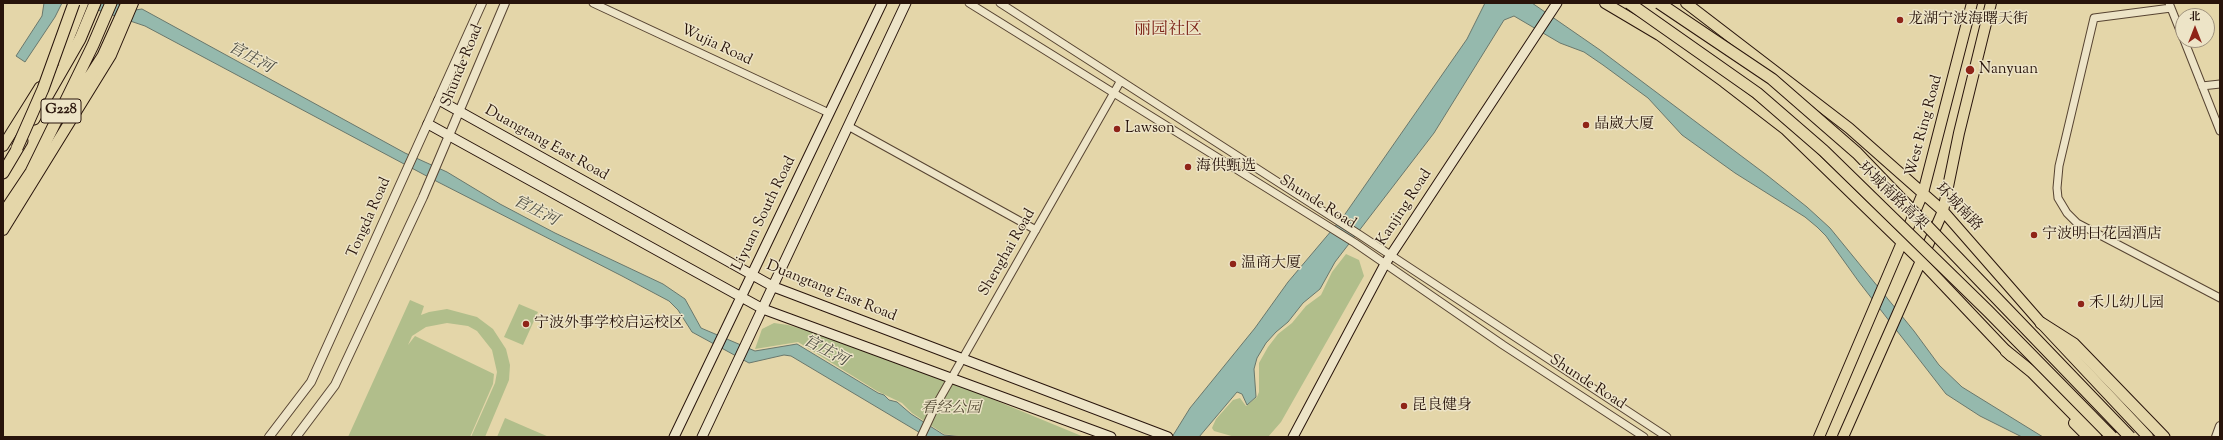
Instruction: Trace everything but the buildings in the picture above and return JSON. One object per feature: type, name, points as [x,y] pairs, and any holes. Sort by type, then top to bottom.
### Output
[{"type":"highway","points":[[17,148],[43,89],[74,3]]},
{"type":"highway","name":"G228","points":[[3,173],[80,39],[95,3]]},
{"type":"highway","name":"G228","points":[[3,214],[31,172],[93,45],[111,3]]},
{"type":"highway","points":[[39,155],[103,56],[127,3]]},
{"type":"highway","name":"环城南路高架","points":[[1629,3],[1757,93],[1824,151],[1988,311],[2112,437]]},
{"type":"highway","name":"环城南路高架","points":[[1660,3],[1772,79],[1857,153],[2130,437]]},
{"type":"highway","points":[[2041,323],[2074,344],[2162,435]]},
{"type":"highway","points":[[2006,351],[2032,372],[2096,437]]},
{"type":"main road","points":[[3,146],[66,45],[83,3]]},
{"type":"main road","points":[[3,230],[111,55],[133,3]]},
{"type":"main road","name":"Liyuan South Road","points":[[674,437],[882,3]]},
{"type":"main road","points":[[702,437],[906,3]]},
{"type":"main road","name":"Kanjing Road","points":[[1293,437],[1385,264],[1557,3]]},
{"type":"main road","points":[[1605,3],[1659,35],[1785,129],[1921,261],[2088,437]]},
{"type":"main road","name":"环城南路","points":[[1686,3],[1848,128],[1943,211],[2041,323],[2148,437]]},
{"type":"main road","name":"West Ring Road","points":[[1819,437],[1869,317],[1923,194],[1972,3]]},
{"type":"main road","points":[[1843,437],[1943,211],[1959,132],[1991,3]]},
{"type":"main road","name":"Duangtang East Road","points":[[438,100],[774,286],[962,360],[1166,436]]},
{"type":"main road","points":[[427,126],[763,310],[1112,437]]},
{"type":"street","name":"Tongda Road","points":[[269,437],[311,382],[482,3]]},
{"type":"street","name":"Shunde Road","points":[[449,138],[505,3]]},
{"type":"street","name":"Wujia Road","points":[[593,3],[829,113]]},
{"type":"street","name":"Shunde Road","points":[[968,3],[1355,243],[1503,345],[1644,437]]},
{"type":"street","name":"Shunde Road","points":[[1000,3],[1120,82],[1333,217],[1667,437]]},
{"type":"street","points":[[2175,19],[2170,6],[2094,18],[2059,166],[2057,188],[2058,198],[2067,213],[2077,223],[2220,298]]},
{"type":"street","points":[[2187,48],[2220,131]]},
{"type":"street","name":"Shenghai Road","points":[[921,437],[935,407],[1120,82]]},
{"type":"street","points":[[2202,86],[2220,84]]},
{"type":"street","points":[[848,126],[1036,230]]},
{"type":"street","points":[[296,437],[335,385],[449,138]]},
{"type":"street","points":[[2216,437],[2220,426]]},
{"type":"green space","points":[[1346,254],[1359,260],[1364,276],[1281,422],[1268,437],[1235,437],[1214,431],[1212,428],[1216,419],[1233,400],[1240,398],[1246,406],[1257,397],[1259,392],[1259,363],[1268,347],[1278,334],[1292,323],[1306,306],[1321,295],[1332,272]]},
{"type":"green space","points":[[410,300],[424,306],[421,315],[447,309],[477,317],[493,329],[506,349],[510,365],[509,380],[485,437],[471,437],[495,383],[497,372],[492,350],[477,331],[468,326],[447,323],[426,327],[412,336],[408,345],[415,336],[494,374],[493,384],[470,437],[348,437]]},
{"type":"green space","points":[[519,304],[538,312],[523,345],[504,337]]},
{"type":"green space","name":"看经公园","points":[[774,323],[788,325],[816,333],[963,387],[1084,437],[967,437],[944,434],[912,413],[902,403],[877,391],[798,342],[755,349],[762,329]]},
{"type":"green space","points":[[505,418],[528,428],[549,437],[497,437]]},
{"type":"water","points":[[44,3],[62,3],[55,17],[25,62],[16,56],[42,16]]},
{"type":"water","points":[[77,3],[115,3],[135,10],[142,9],[405,153],[447,172],[500,204],[555,233],[663,284],[685,299],[701,328],[755,351],[797,344],[878,393],[884,395],[889,400],[897,402],[911,414],[944,435],[964,437],[927,437],[791,356],[784,355],[749,363],[692,332],[678,310],[669,301],[436,181],[145,26]]},
{"type":"water","points":[[1485,3],[1532,3],[1600,50],[1768,176],[1807,207],[1830,228],[1914,331],[1939,365],[1962,387],[2043,437],[2022,437],[1980,416],[1946,394],[1859,282],[1826,236],[1817,227],[1805,217],[1735,173],[1682,135],[1648,98],[1603,65],[1584,52],[1560,43],[1514,16],[1504,20],[1434,133],[1335,262],[1320,289],[1303,303],[1288,322],[1266,343],[1257,358],[1254,369],[1256,397],[1247,405],[1242,394],[1237,392],[1199,437],[1172,437],[1190,408],[1255,328],[1288,282],[1343,217],[1467,39]]},
{"type":"place","name":"龙湖宁波海曙天街","points":[[1900,20]]},
{"type":"place","name":"Nanyuan","points":[[1970,70]]},
{"type":"place","name":"晶崴大厦","points":[[1586,125]]},
{"type":"place","name":"Lawson","points":[[1117,129]]},
{"type":"place","name":"海供甄选","points":[[1188,167]]},
{"type":"place","name":"宁波明日花园酒店","points":[[2034,235]]},
{"type":"place","name":"温商大厦","points":[[1233,264]]},
{"type":"place","name":"禾儿幼儿园","points":[[2081,304]]},
{"type":"place","name":"宁波外事学校启运校区","points":[[526,324]]},
{"type":"place","name":"昆良健身","points":[[1404,406]]},
{"type":"district","name":"丽园社区","points":[[1168,31]]},
{"type":"water label","name":"官庄河","points":[[250,59]]},
{"type":"water label","name":"官庄河","points":[[535,212]]},
{"type":"water label","name":"官庄河","points":[[825,352]]}]
